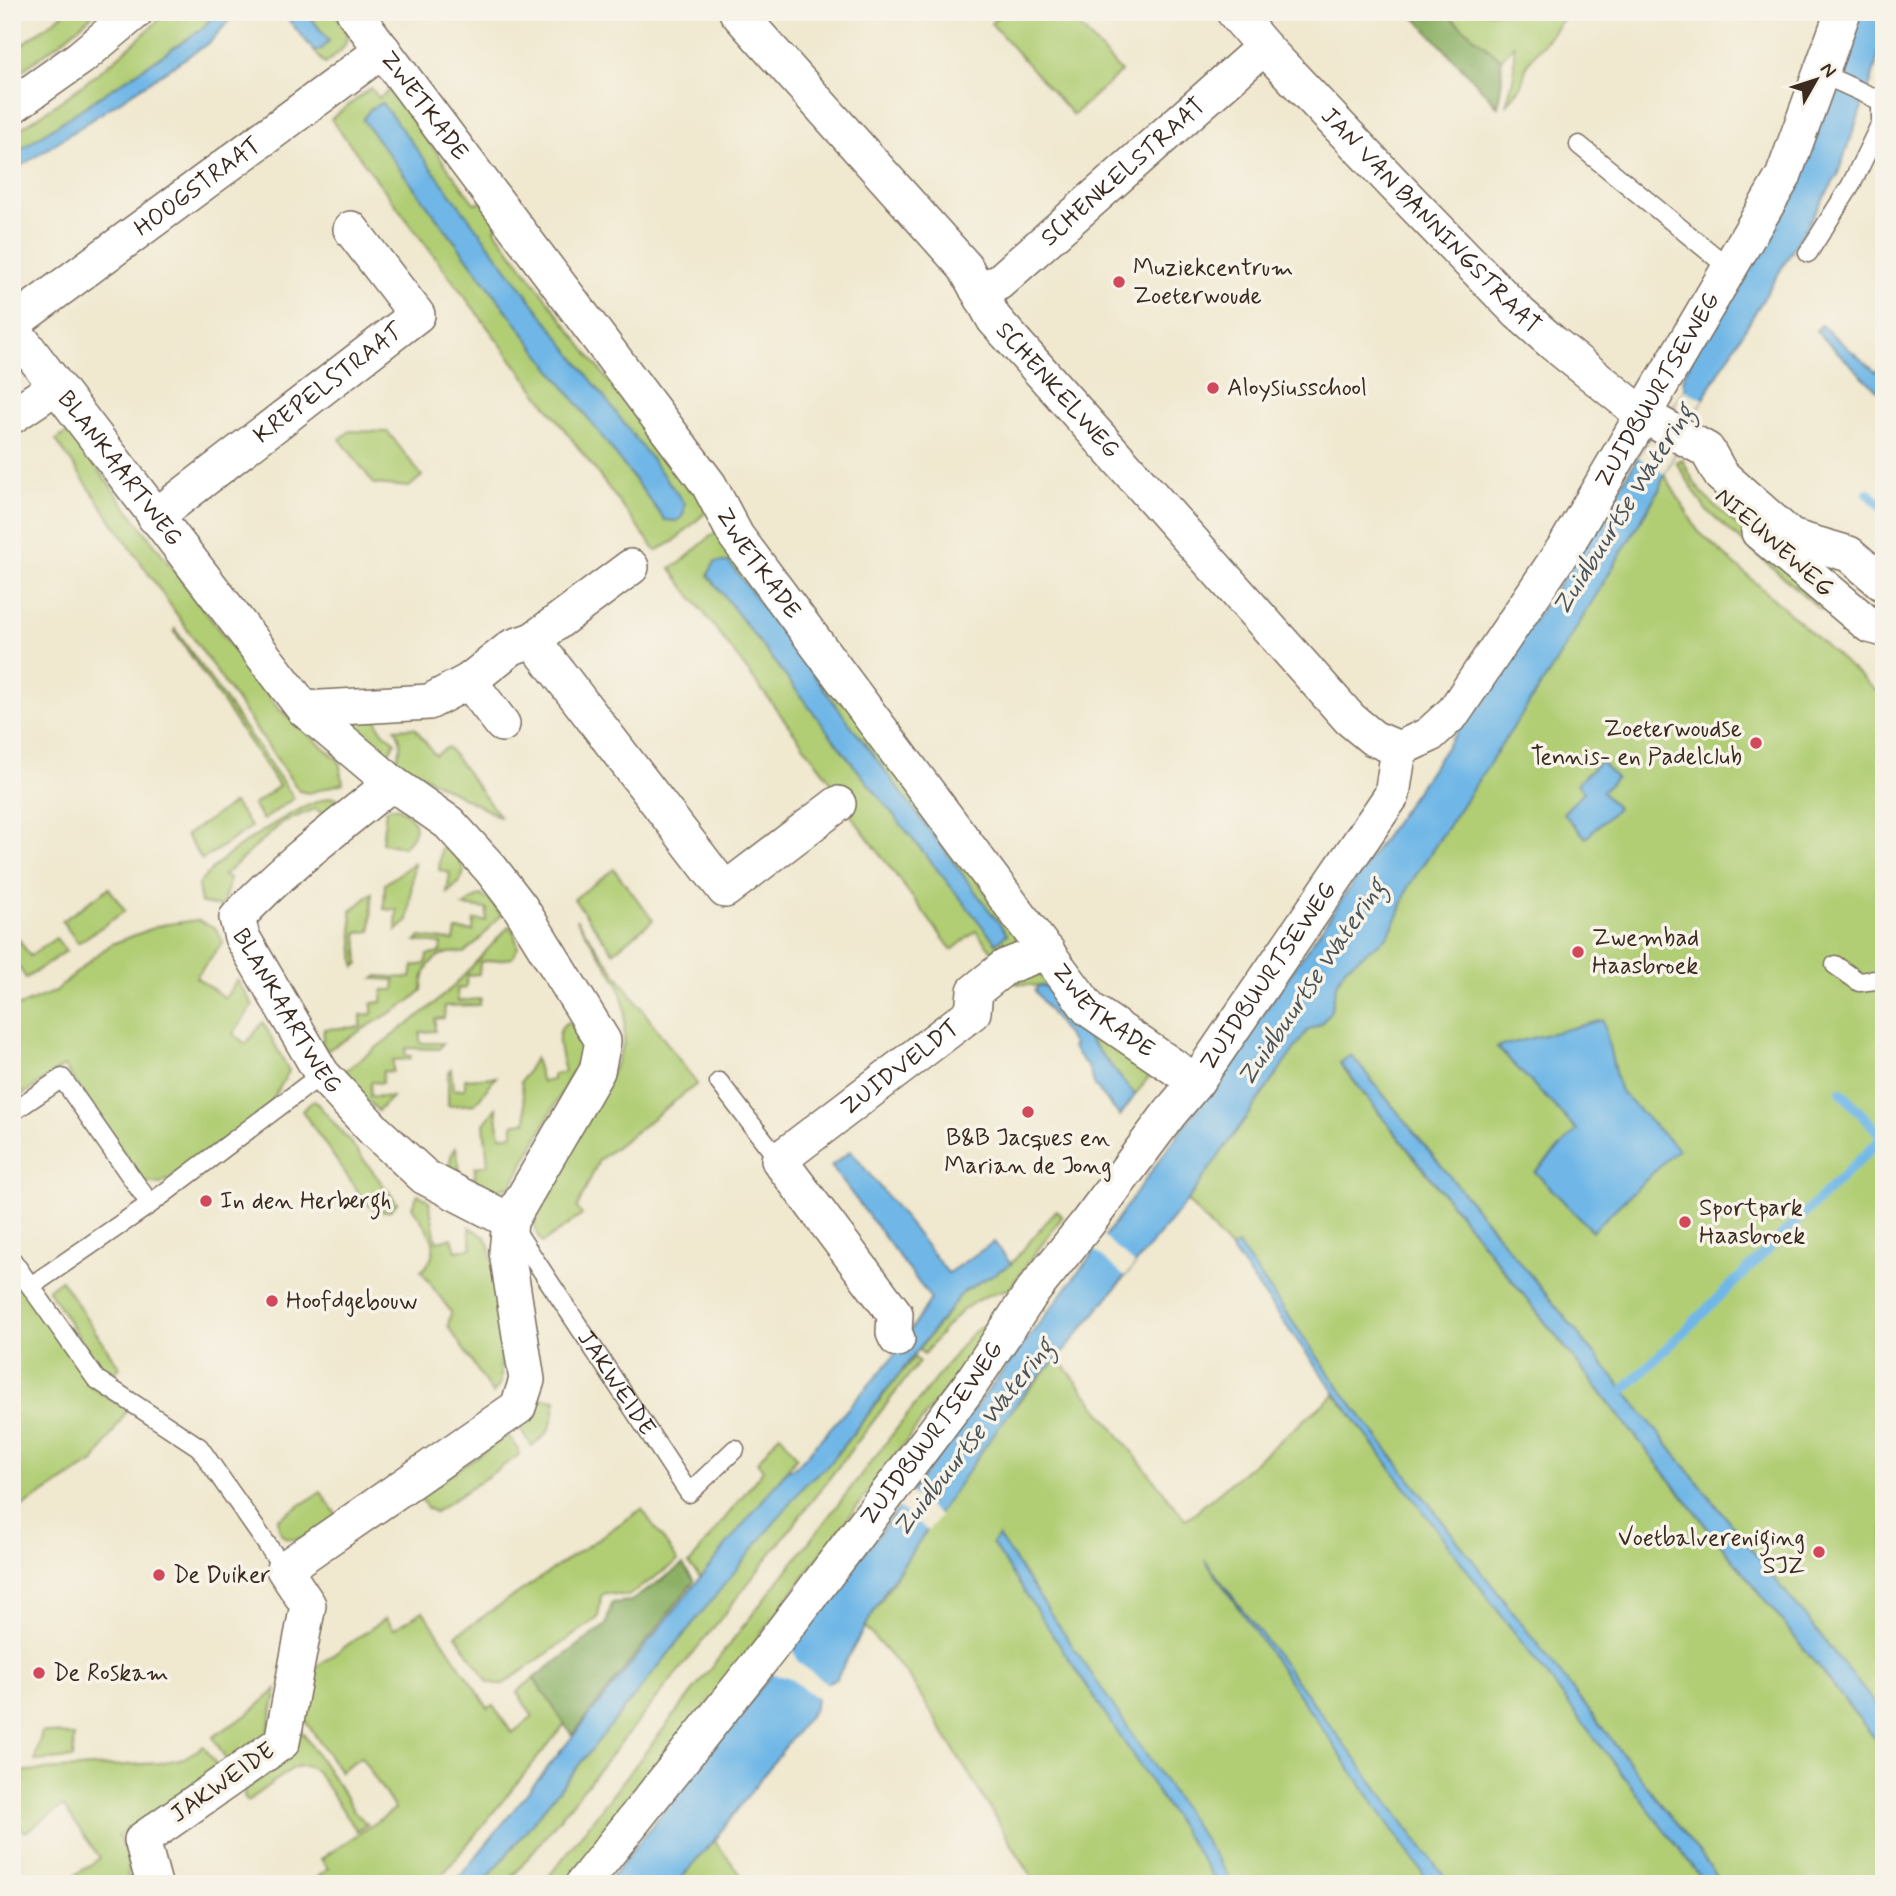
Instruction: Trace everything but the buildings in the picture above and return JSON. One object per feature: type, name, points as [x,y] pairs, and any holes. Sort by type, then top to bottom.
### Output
[{"type":"street","points":[[12,106],[80,58],[135,12]]},
{"type":"street","name":"ZWETKADE","points":[[354,12],[709,485],[736,536],[1088,1009],[1196,1082]]},
{"type":"street","name":"SCHENKELWEG","points":[[737,12],[965,267],[994,319],[1350,719],[1373,738],[1399,749]]},
{"type":"street","name":"JAN VAN BANNINGSTRAAT","points":[[1234,12],[1264,47],[1520,313],[1553,343],[1661,425]]},
{"type":"street","name":"ZUIDBUURTSEWEG","points":[[583,1884],[768,1651],[968,1388],[1032,1292],[1196,1082],[1392,795],[1399,749],[1429,735],[1454,712],[1567,544],[1661,425],[1729,268],[1783,177],[1826,76],[1843,12]]},
{"type":"street","name":"SCHENKELSTRAAT","points":[[977,289],[998,283],[1264,47]]},
{"type":"street","name":"HOOGSTRAAT","points":[[12,326],[383,50]]},
{"type":"street","name":"KREPELSTRAAT","points":[[155,517],[417,315],[351,229]]},
{"type":"street","name":"BLANKAARTWEG","points":[[12,326],[55,387],[304,709],[392,783],[449,823],[491,869],[520,907],[603,1041],[597,1071],[509,1221],[508,1252],[527,1380],[518,1408],[284,1569]]},
{"type":"street","points":[[12,416],[55,387]]},
{"type":"street","name":"NIEUWEWEG","points":[[1661,425],[1707,450],[1721,475],[1791,537],[1849,554],[1884,584]]},
{"type":"street","name":"NIEUWEWEG","points":[[1661,425],[1703,479],[1755,528],[1842,604],[1869,625],[1884,629]]},
{"type":"street","points":[[304,709],[429,702],[469,681],[512,647],[533,640],[631,567]]},
{"type":"street","points":[[533,640],[725,890],[838,804]]},
{"type":"street","points":[[469,681],[502,724]]},
{"type":"street","name":"BLANKAARTWEG","points":[[392,783],[322,839],[254,900],[237,918],[242,937],[322,1074],[375,1131],[425,1177],[509,1221]]},
{"type":"street","name":"ZUIDVELDT","points":[[779,1160],[973,1012],[975,991],[1005,967],[1046,951]]},
{"type":"street","points":[[779,1160],[895,1314],[894,1333],[897,1339]]},
{"type":"street","name":"JAKWEIDE","points":[[154,1884],[142,1840],[282,1742],[308,1605],[284,1569]]},
{"type":"lane","points":[[1808,253],[1851,185],[1881,123],[1878,96],[1826,76]]},
{"type":"lane","points":[[1579,145],[1729,268]]},
{"type":"lane","points":[[1835,965],[1859,982],[1884,979]]},
{"type":"lane","points":[[31,1286],[149,1204],[322,1074]]},
{"type":"lane","points":[[12,1112],[62,1078],[149,1204]]},
{"type":"lane","points":[[719,1082],[779,1160]]},
{"type":"lane","name":"JAKWEIDE","points":[[509,1221],[689,1493],[735,1449]]},
{"type":"lane","points":[[12,1259],[96,1380],[199,1447],[284,1569]]},
{"type":"green space","points":[[66,12],[96,12],[12,78],[12,52]]},
{"type":"green space","points":[[167,12],[216,12],[202,29],[12,155],[12,134],[93,77]]},
{"type":"green space","points":[[306,12],[334,12],[345,29],[347,35],[344,46],[325,64],[315,52],[323,48],[329,40]]},
{"type":"green space","points":[[1003,12],[1067,12],[1121,72],[1073,115],[991,23]]},
{"type":"green space","points":[[1410,12],[1444,12],[1501,59],[1502,78],[1498,107]]},
{"type":"green space","points":[[1444,12],[1569,12],[1527,64],[1522,85],[1506,106],[1514,75],[1514,45],[1501,59]]},
{"type":"green space","points":[[371,88],[379,98],[390,90],[474,203],[486,202],[500,220],[495,230],[613,387],[627,388],[639,405],[636,418],[689,489],[703,489],[706,512],[673,542],[656,551],[331,119]],"holes":[[[370,109],[665,520],[363,120]]]},
{"type":"green space","points":[[69,431],[278,708],[339,761],[343,783],[309,793],[299,791],[56,440]]},
{"type":"green space","points":[[350,431],[388,432],[422,476],[409,487],[374,484],[340,439]]},
{"type":"green space","points":[[1682,459],[1705,497],[1828,604],[1821,610],[1706,510],[1676,462]]},
{"type":"green space","name":"Sportpark Haasbroek","points":[[1664,474],[1698,531],[1884,698],[1884,1715],[1351,1055],[1340,1064],[1884,1750],[1884,1884],[1723,1884],[1341,1390],[1238,1246],[1231,1249],[1187,1201],[1307,1031],[1321,1024],[1331,1010],[1336,985],[1345,968],[1399,914],[1408,887],[1551,670],[1659,490]]},
{"type":"green space","points":[[720,528],[1018,937],[1012,943],[1000,950],[991,950],[976,931],[952,950],[850,814],[853,811],[670,568],[679,564]],"holes":[[[715,562],[729,563],[1007,934],[996,942],[852,763],[708,575]]]},
{"type":"green space","points":[[175,629],[294,798],[263,820],[253,805],[279,786]]},
{"type":"green space","points":[[377,719],[381,729],[395,742],[387,756],[347,726],[350,722]]},
{"type":"green space","points":[[415,728],[435,755],[448,747],[500,817],[395,761],[401,745],[395,729]]},
{"type":"green space","points":[[331,797],[339,799],[328,817],[315,809],[283,822],[223,876],[230,879],[222,907],[201,903],[198,886],[222,860],[278,821]]},
{"type":"green space","points":[[234,803],[251,827],[202,860],[186,835]]},
{"type":"green space","points":[[392,807],[401,810],[414,822],[413,835],[403,847],[382,843],[386,810]]},
{"type":"green space","points":[[441,848],[448,848],[460,861],[464,871],[460,881],[447,893],[450,873],[439,870]]},
{"type":"green space","points":[[414,863],[408,921],[396,931],[397,910],[384,909],[385,884]]},
{"type":"green space","points":[[614,869],[653,920],[613,952],[574,899]]},
{"type":"green space","points":[[109,888],[125,911],[78,943],[62,921]]},
{"type":"green space","points":[[372,893],[371,931],[357,933],[359,963],[355,967],[351,911]]},
{"type":"green space","points":[[480,895],[491,901],[501,915],[479,940],[464,953],[446,954],[433,960],[425,972],[422,990],[409,1002],[326,1051],[322,1044],[324,1029],[361,1027],[361,1015],[372,1014],[372,1003],[382,1002],[383,990],[394,990],[395,980],[374,979],[378,976],[411,978],[413,966],[426,964],[427,955],[440,953],[441,944],[416,941],[420,937],[454,941],[456,930],[473,931],[474,920],[486,921],[487,909],[463,906]]},
{"type":"green space","points":[[576,919],[697,1084],[599,1160],[577,1208],[582,1215],[542,1243],[535,1225],[537,1207],[613,1070],[624,1043],[625,1009],[619,984]]},
{"type":"green space","points":[[198,920],[215,928],[223,942],[196,977],[225,998],[237,980],[253,1005],[233,1034],[246,1044],[263,1022],[289,1071],[268,1108],[161,1184],[144,1182],[64,1066],[12,1102],[12,1009],[56,991],[112,944],[161,925]]},
{"type":"green space","points":[[509,926],[514,932],[518,947],[512,958],[480,962],[479,974],[467,975],[466,988],[457,989],[458,1001],[481,999],[479,1005],[445,1006],[444,1018],[435,1019],[435,1031],[420,1032],[420,1043],[443,1043],[439,1049],[406,1048],[405,1055],[411,1056],[410,1059],[393,1060],[393,1072],[383,1071],[382,1083],[371,1082],[370,1096],[392,1097],[378,1111],[341,1074],[428,1009],[454,986]]},
{"type":"green space","points":[[12,929],[30,956],[56,938],[66,951],[26,978],[12,957]]},
{"type":"green space","points":[[1034,975],[1051,976],[1154,1070],[1135,1095],[1046,987],[1014,983]]},
{"type":"green space","points":[[568,1022],[580,1032],[582,1055],[511,1186],[477,1190],[464,1184],[451,1168],[450,1161],[456,1148],[461,1178],[475,1178],[475,1167],[488,1165],[484,1124],[496,1108],[500,1136],[513,1134],[513,1124],[527,1121],[521,1082],[535,1058],[542,1082],[553,1080],[553,1074],[565,1072],[559,1037],[563,1026]]},
{"type":"green space","points":[[451,1069],[453,1090],[465,1089],[465,1079],[496,1077],[475,1104],[448,1106],[448,1074]]},
{"type":"green space","points":[[314,1100],[397,1203],[389,1211],[378,1211],[366,1203],[302,1111]]},
{"type":"green space","points":[[418,1194],[429,1201],[436,1241],[452,1238],[456,1251],[472,1248],[469,1227],[485,1237],[490,1246],[509,1351],[501,1356],[501,1383],[493,1394],[448,1326],[451,1312],[421,1271],[429,1263],[434,1247],[428,1231],[412,1207]]},
{"type":"green space","points":[[1056,1210],[1062,1217],[1009,1289],[981,1298],[970,1305],[951,1321],[924,1354],[919,1350],[963,1292],[1011,1264]]},
{"type":"green space","points":[[12,1270],[94,1388],[127,1410],[95,1461],[22,1507],[12,1498]]},
{"type":"green space","points":[[61,1280],[120,1368],[108,1376],[99,1369],[48,1289]]},
{"type":"green space","points":[[998,1320],[651,1779],[566,1884],[543,1884],[965,1341],[980,1328]]},
{"type":"green space","points":[[914,1357],[919,1362],[722,1617],[507,1884],[483,1884],[807,1481],[828,1465]]},
{"type":"green space","points":[[1058,1358],[1186,1520],[1335,1394],[1706,1884],[1036,1884],[910,1678],[865,1627],[983,1448],[1026,1392]]},
{"type":"green space","points":[[542,1398],[556,1400],[554,1415],[548,1431],[532,1446],[519,1427],[529,1421]]},
{"type":"green space","points":[[780,1434],[797,1457],[701,1578],[689,1564],[763,1470],[757,1462]]},
{"type":"green space","points":[[508,1435],[517,1447],[519,1455],[435,1512],[427,1508],[419,1496]]},
{"type":"green space","points":[[321,1492],[339,1519],[302,1538],[286,1538],[280,1531],[278,1519]]},
{"type":"green space","points":[[642,1509],[678,1561],[628,1596],[604,1593],[601,1596],[598,1618],[502,1685],[488,1682],[456,1635]]},
{"type":"green space","points":[[683,1565],[694,1581],[572,1735],[534,1678],[606,1625],[612,1603],[631,1601]]},
{"type":"green space","points":[[423,1611],[488,1708],[493,1705],[512,1733],[533,1717],[517,1692],[534,1678],[565,1724],[435,1884],[323,1884],[318,1877],[328,1869],[321,1859],[395,1809],[361,1757],[340,1771],[302,1716],[310,1671],[386,1618],[394,1629]]},
{"type":"green space","points":[[277,1689],[267,1736],[229,1765],[213,1737],[248,1714]]},
{"type":"green space","points":[[300,1729],[353,1810],[367,1824],[357,1831],[317,1772],[308,1767],[293,1768],[247,1801],[244,1796],[244,1789],[286,1761]]},
{"type":"green space","points":[[42,1731],[74,1736],[73,1758],[35,1761]]},
{"type":"green space","points":[[204,1746],[220,1771],[118,1836],[128,1860],[129,1871],[125,1884],[62,1884],[100,1858],[63,1806],[25,1832],[17,1821],[12,1824],[12,1772],[160,1763],[184,1758]]},
{"type":"green space","points":[[714,1840],[748,1884],[676,1884]]},
{"type":"water","points":[[216,12],[237,12],[210,42],[12,172],[12,155],[202,29]]},
{"type":"water","points":[[282,12],[306,12],[329,41],[315,52]]},
{"type":"water","name":"Zuidbuurtse Watering","points":[[1858,12],[1884,12],[1884,34],[1871,82],[1837,176],[1703,399],[1664,474],[1659,490],[1551,670],[1408,887],[1399,914],[1387,937],[1345,968],[1336,985],[1331,1010],[1321,1024],[1307,1031],[1187,1201],[1058,1358],[1029,1387],[993,1435],[888,1586],[836,1679],[820,1690],[815,1708],[714,1840],[676,1884],[606,1884],[771,1675],[1090,1257],[1227,1066],[1580,553],[1638,457],[1685,390],[1683,377]]},
{"type":"water","points":[[382,103],[685,504],[683,516],[677,521],[665,520],[363,120],[370,109]]},
{"type":"water","points":[[1821,325],[1876,372],[1884,364],[1884,397],[1816,331]]},
{"type":"water","points":[[715,562],[729,562],[1007,934],[996,943],[852,763],[708,575]]},
{"type":"water","points":[[1601,761],[1616,778],[1602,792],[1617,808],[1586,838],[1563,813],[1584,792],[1577,783]]},
{"type":"water","points":[[1039,985],[1046,987],[1135,1095],[1120,1116],[1095,1086],[1089,1069],[1072,1047],[1074,1045],[1035,991]]},
{"type":"water","points":[[1603,1020],[1619,1090],[1678,1149],[1592,1231],[1535,1172],[1577,1130],[1497,1047]]},
{"type":"water","points":[[1351,1055],[1884,1715],[1884,1750],[1340,1063]]},
{"type":"water","points":[[851,1151],[948,1273],[994,1242],[1011,1264],[963,1292],[828,1465],[807,1482],[483,1884],[454,1884],[787,1470],[796,1467],[891,1360],[931,1299],[831,1166]]},
{"type":"water","points":[[1238,1245],[1341,1390],[1723,1884],[1706,1884],[1526,1647],[1231,1249]]},
{"type":"water","points":[[998,1536],[1234,1884],[1218,1884],[992,1543]]},
{"type":"water","points":[[1205,1560],[1450,1884],[1430,1884]]},
{"type":"pier","points":[[1685,390],[1703,399],[1664,474],[1638,457]]},
{"type":"pier","points":[[1102,1235],[1135,1264],[1125,1277],[1092,1248]]},
{"type":"pier","points":[[908,1490],[940,1516],[928,1531],[895,1505]]},
{"type":"pier","points":[[792,1647],[799,1663],[828,1684],[818,1699],[788,1677],[771,1675]]},
{"type":"waterway","points":[[1868,493],[1884,508]]},
{"type":"waterway","points":[[1624,1390],[1883,1137],[1841,1092]]},
{"type":"place","name":"Muziekcentrum Zoeterwoude","points":[[1119,282]]},
{"type":"place","name":"Aloysiusschool","points":[[1213,388]]},
{"type":"place","name":"Zoeterwoudse Tennis- en Padelclub","points":[[1756,743]]},
{"type":"place","name":"Zwembad Haasbroek","points":[[1578,952]]},
{"type":"place","name":"B&B Jacques en Marian de Jong","points":[[1028,1112]]},
{"type":"place","name":"In den Herbergh","points":[[206,1201]]},
{"type":"place","name":"Sportpark Haasbroek","points":[[1685,1222]]},
{"type":"place","name":"Hoofdgebouw","points":[[272,1301]]},
{"type":"place","name":"Voetbalvereniging SJZ","points":[[1819,1552]]},
{"type":"place","name":"De Duiker","points":[[159,1575]]},
{"type":"place","name":"De Roskam","points":[[39,1673]]}]
